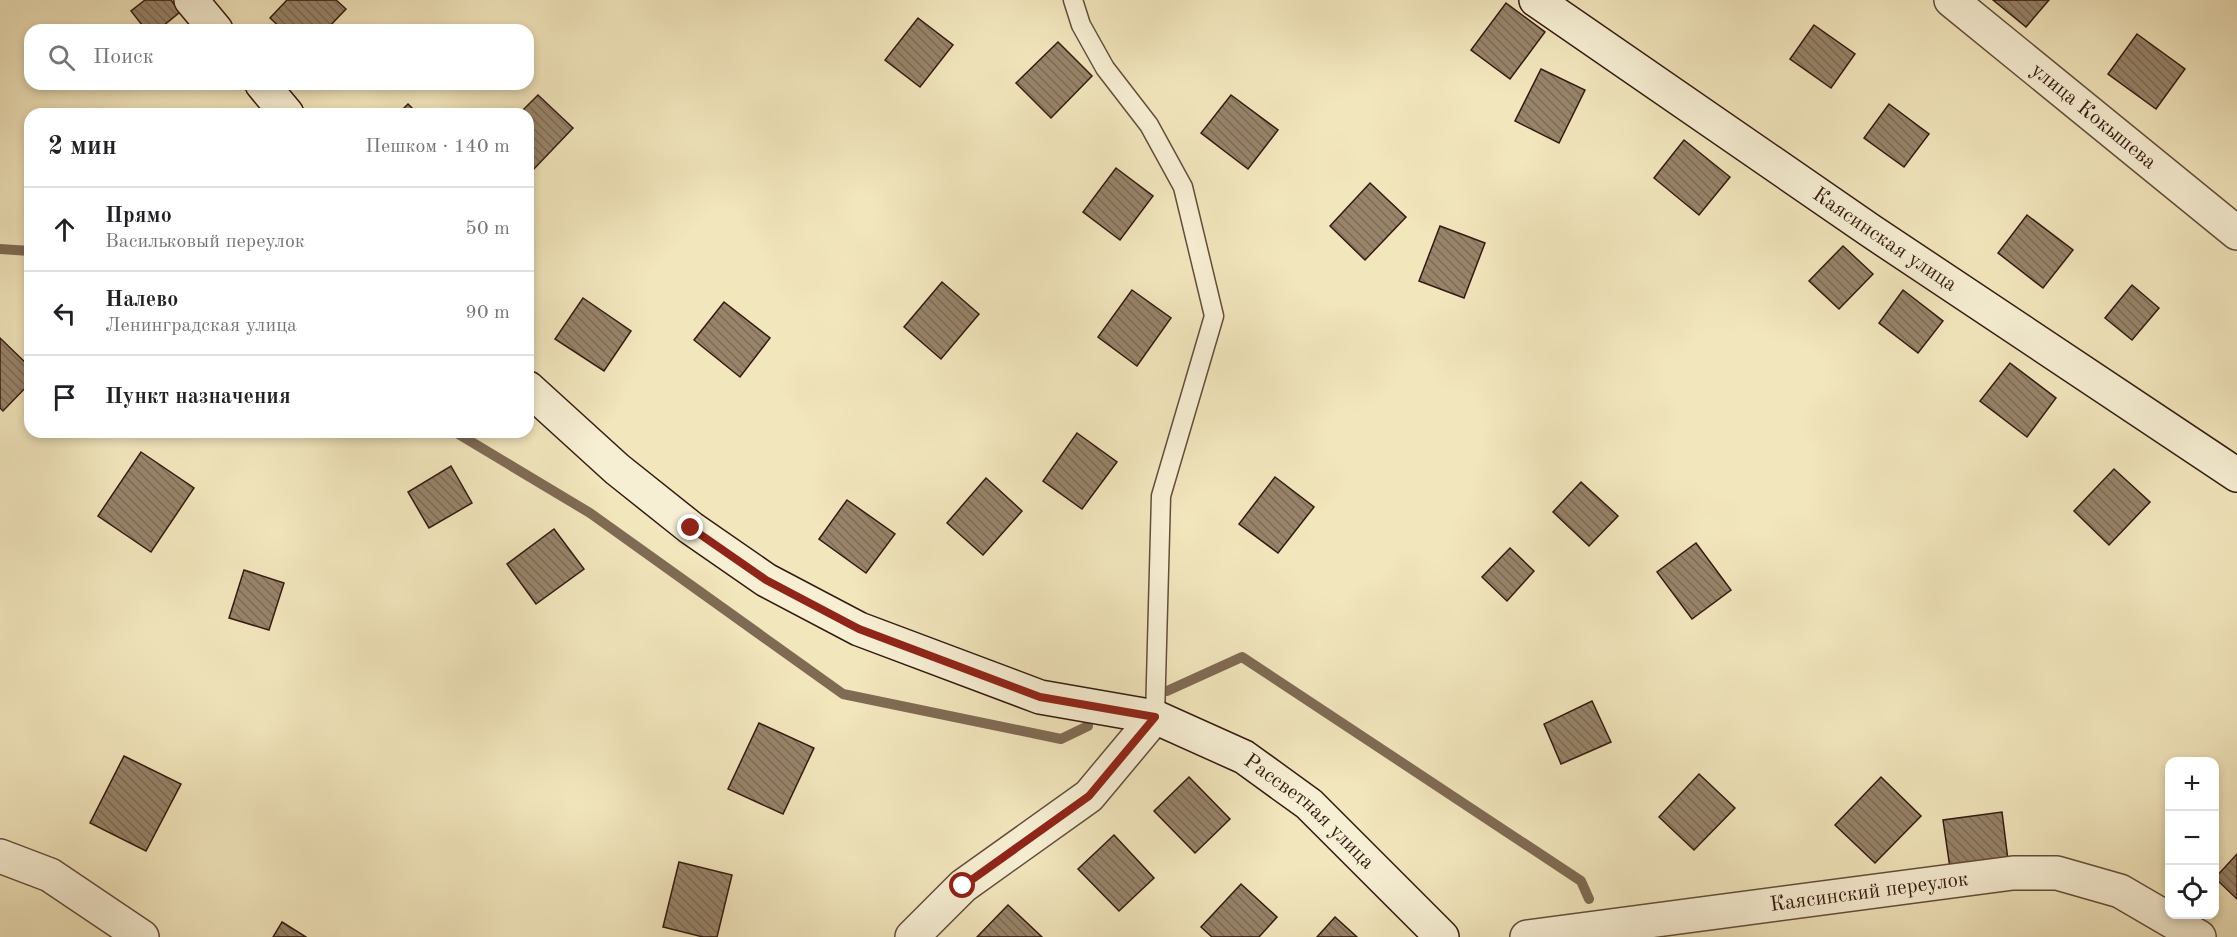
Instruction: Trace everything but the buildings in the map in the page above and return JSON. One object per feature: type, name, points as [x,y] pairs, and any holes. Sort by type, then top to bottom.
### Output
[{"type":"street","points":[[191,0],[211,24]]},
{"type":"street","name":"Каясинская улица","points":[[1536,0],[1871,231],[2237,475]]},
{"type":"street","name":"улица Кокышева","points":[[1951,0],[2237,233]]},
{"type":"street","points":[[267,90],[282,108]]},
{"type":"street","name":"Рассветная улица","points":[[534,393],[627,476],[691,528],[766,580],[859,629],[1040,697],[1155,717],[1244,757],[1309,804],[1442,937]]},
{"type":"street","points":[[912,937],[963,886],[1089,796],[1155,717]]},
{"type":"street","points":[[0,856],[50,875],[142,937]]},
{"type":"street","name":"Каясинский переулок","points":[[1527,937],[2013,873],[2057,873],[2120,891],[2199,937]]},
{"type":"lane","points":[[1073,0],[1081,25],[1105,68],[1149,125],[1183,187],[1214,316],[1161,496],[1155,717]]},
{"type":"waterway","points":[[0,249],[24,251]]},
{"type":"waterway","points":[[465,438],[590,513],[843,694],[1061,739],[1088,726]]},
{"type":"waterway","points":[[1167,691],[1242,657],[1581,881],[1589,899]]},
{"type":"route","points":[[691,528],[766,580],[859,629],[1040,697],[1155,717],[1089,796],[963,886]]}]
